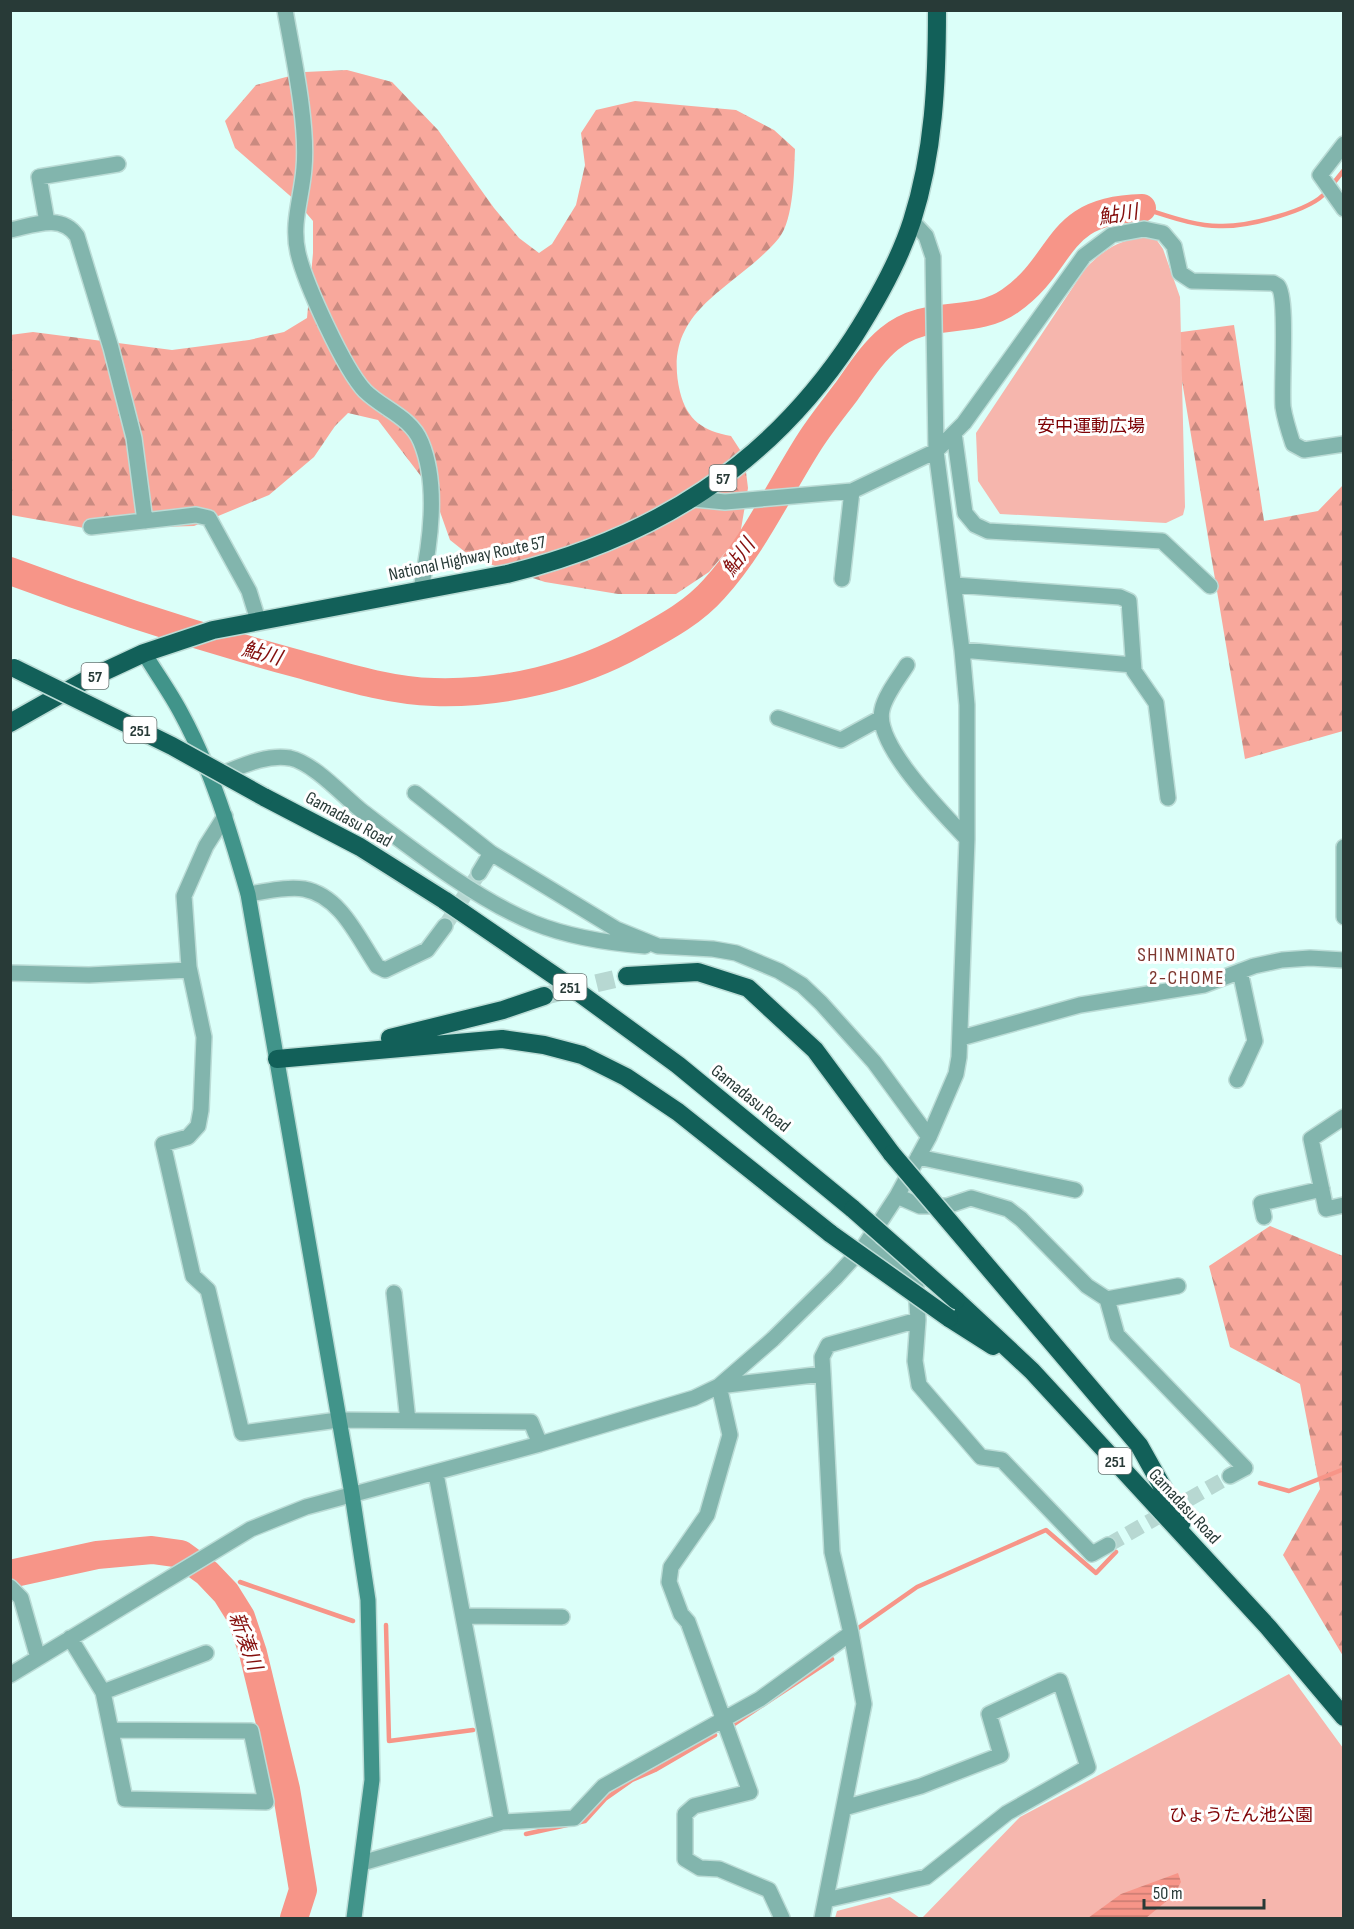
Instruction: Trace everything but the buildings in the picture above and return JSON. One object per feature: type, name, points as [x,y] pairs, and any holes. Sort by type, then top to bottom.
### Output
[{"type":"highway","name":"National Highway Route 57","points":[[10,723],[86,680],[144,653],[213,630],[507,574],[551,563],[600,546],[649,524],[694,499],[766,444],[807,400],[868,315],[896,261],[912,221],[933,127],[937,81],[937,10]]},
{"type":"highway","name":"Gamadasu Road","points":[[12,667],[172,746],[360,847],[444,900],[574,989],[678,1065],[853,1209],[1032,1371],[1268,1627],[1344,1717]]},
{"type":"highway","points":[[627,976],[698,972],[748,988],[815,1050],[892,1154],[1138,1445],[1198,1551]]},
{"type":"highway","points":[[312,1055],[450,1024],[544,996]]},
{"type":"highway","points":[[277,1059],[502,1039],[544,1045],[582,1055],[626,1077],[678,1112],[831,1234],[949,1318],[1032,1371]]},
{"type":"street","points":[[285,10],[296,67],[304,146],[304,167],[294,229],[298,253],[305,276],[352,375],[366,392],[410,424],[421,440],[427,460],[432,527],[421,589]]},
{"type":"street","points":[[1344,144],[1321,170],[1321,180],[1344,209]]},
{"type":"street","points":[[47,222],[39,177],[118,164]]},
{"type":"street","points":[[10,1675],[201,1557],[251,1529],[306,1507],[436,1474],[540,1444],[694,1398],[720,1386],[774,1339],[836,1277],[865,1245],[897,1196],[929,1137],[956,1074],[961,1038],[967,839],[967,705],[936,451],[931,246],[926,236],[912,221]]},
{"type":"street","points":[[10,230],[47,222],[65,224],[77,236],[111,348],[134,438],[146,521]]},
{"type":"street","points":[[694,499],[725,502],[852,491],[936,451],[954,433],[1084,256],[1112,235],[1144,229],[1156,230],[1169,239],[1180,273],[1192,281],[1273,283],[1278,286],[1283,297],[1281,356],[1283,406],[1293,444],[1304,450],[1344,444]]},
{"type":"street","points":[[954,433],[965,513],[975,525],[988,531],[1162,541],[1210,586]]},
{"type":"street","points":[[842,579],[852,491]]},
{"type":"street","points":[[91,527],[196,515],[209,518],[249,591],[258,620]]},
{"type":"street","points":[[954,585],[1125,598],[1131,605],[1133,665],[1136,675],[1156,703],[1168,798]]},
{"type":"street","points":[[962,650],[1133,665]]},
{"type":"street","points":[[144,653],[181,713],[211,778],[248,894],[352,1494],[368,1600],[372,1779],[354,1918]]},
{"type":"street","points":[[907,665],[882,709],[883,729],[895,754],[921,789],[967,839]]},
{"type":"street","points":[[778,718],[841,740],[881,718]]},
{"type":"street","points":[[211,778],[272,757],[292,759],[310,767],[338,792],[418,854],[534,923],[606,943],[713,949],[736,953],[780,971],[821,1003],[874,1062],[929,1137]]},
{"type":"street","points":[[415,793],[491,854],[616,929],[658,946]]},
{"type":"street","points":[[225,816],[206,846],[184,896],[189,970],[204,1037],[201,1110],[198,1126],[188,1137],[163,1144],[193,1275],[208,1290],[242,1433],[338,1420],[531,1422],[540,1444]]},
{"type":"street","points":[[1344,847],[1344,917]]},
{"type":"street","points":[[479,873],[491,854]]},
{"type":"street","points":[[248,894],[304,889],[328,899],[338,908],[376,966],[386,970],[428,950],[445,926]]},
{"type":"street","points":[[961,1038],[1080,1005],[1204,985],[1240,971],[1282,960],[1310,958],[1344,960]]},
{"type":"street","points":[[10,973],[89,975],[189,970]]},
{"type":"street","points":[[1237,1080],[1255,1041],[1240,971]]},
{"type":"street","points":[[1344,1117],[1311,1139],[1326,1209],[1344,1205]]},
{"type":"street","points":[[918,1157],[1075,1190]]},
{"type":"street","points":[[1264,1218],[1261,1203],[1322,1189]]},
{"type":"street","points":[[897,1196],[921,1206],[947,1206],[971,1198],[1008,1209],[1021,1219],[1087,1286],[1107,1299],[1117,1335],[1245,1468],[1230,1476]]},
{"type":"street","points":[[865,1245],[899,1269],[916,1287],[918,1320],[916,1373],[924,1393],[981,1457],[1002,1460],[1092,1554],[1108,1545]]},
{"type":"street","points":[[1107,1299],[1178,1286]]},
{"type":"street","points":[[394,1293],[408,1421]]},
{"type":"street","points":[[822,1918],[864,1704],[832,1552],[822,1357],[828,1345],[918,1320]]},
{"type":"street","points":[[720,1386],[824,1374]]},
{"type":"street","points":[[720,1386],[730,1435],[707,1515],[671,1567],[669,1582],[681,1614],[688,1622],[750,1792],[694,1806],[685,1814],[685,1859],[700,1868],[720,1869],[769,1890],[782,1918]]},
{"type":"street","points":[[436,1474],[502,1822]]},
{"type":"street","points":[[10,1587],[21,1598],[38,1658]]},
{"type":"street","points":[[463,1616],[562,1617]]},
{"type":"street","points":[[362,1863],[502,1822],[574,1818],[604,1786],[724,1719],[802,1670],[850,1633]]},
{"type":"street","points":[[70,1638],[103,1692],[125,1799],[266,1802],[251,1731],[111,1730]]},
{"type":"street","points":[[103,1692],[206,1653]]},
{"type":"street","points":[[826,1900],[926,1877],[1007,1814],[1088,1767],[1060,1681],[989,1714],[1001,1755],[921,1786],[844,1808]]},
{"type":"green space","points":[[347,70],[392,82],[438,130],[494,208],[519,238],[539,253],[552,244],[576,205],[585,165],[581,133],[596,110],[635,101],[736,110],[774,130],[795,149],[790,208],[784,230],[762,256],[706,303],[691,320],[681,340],[677,363],[683,402],[698,423],[712,431],[731,436],[744,456],[748,488],[740,535],[709,572],[676,594],[618,594],[545,582],[474,559],[450,540],[433,492],[378,420],[348,413],[335,426],[314,457],[269,495],[194,526],[90,529],[11,515],[10,335],[33,332],[172,350],[249,340],[284,332],[307,318],[313,253],[313,221],[296,201],[235,148],[225,121],[256,85],[305,72]]},
{"type":"green space","name":"安中運動広場","points":[[1142,237],[1156,239],[1163,249],[1180,297],[1185,507],[1183,515],[1166,523],[1000,514],[978,481],[976,433],[1085,269],[1110,248]]},
{"type":"green space","points":[[1234,325],[1264,521],[1318,511],[1343,485],[1343,731],[1245,759],[1174,333]]},
{"type":"green space","points":[[1270,1226],[1343,1256],[1343,1656],[1283,1555],[1320,1489],[1300,1384],[1230,1347],[1209,1266]]},
{"type":"green space","name":"ひょうたん池公園","points":[[1289,1674],[1343,1748],[1343,1918],[922,1918],[1020,1817]]},
{"type":"green space","points":[[890,1897],[920,1918],[835,1918],[837,1911]]},
{"type":"shaded area","points":[[1178,1873],[1181,1882],[1174,1895],[1146,1918],[1088,1918],[1121,1894]]},
{"type":"waterway","name":"鮎川","points":[[1332,185],[1344,170]]},
{"type":"waterway","name":"鮎川","points":[[1142,208],[1199,224],[1230,226],[1293,212],[1319,199],[1327,191]]},
{"type":"waterway","name":"鮎川","points":[[10,571],[187,632],[381,686],[417,691],[460,692],[512,686],[564,674],[614,655],[637,643],[678,619],[706,598],[741,554],[819,428],[871,357],[889,339],[919,323],[996,309],[1028,286],[1076,228],[1092,218],[1113,211],[1142,208]]},
{"type":"waterway","points":[[1260,1483],[1289,1491],[1344,1469]]},
{"type":"waterway","points":[[857,1629],[917,1587],[1046,1530],[1096,1573],[1116,1552]]},
{"type":"waterway","name":"新湊川","points":[[10,1574],[97,1555],[152,1550],[181,1554],[207,1573],[226,1593],[241,1617],[253,1653],[286,1789],[303,1890],[294,1918]]},
{"type":"waterway","name":"新湊川","points":[[207,1573],[215,1575]]},
{"type":"waterway","points":[[240,1582],[353,1621]]},
{"type":"waterway","points":[[386,1625],[389,1741],[473,1730]]},
{"type":"waterway","points":[[734,1724],[832,1659]]},
{"type":"waterway","points":[[526,1834],[585,1821],[605,1799],[632,1780],[655,1770],[715,1735]]},
{"type":"tunnel","points":[[445,926],[479,873]]},
{"type":"tunnel","points":[[544,996],[627,976]]},
{"type":"tunnel","points":[[1108,1545],[1230,1476]]},
{"type":"district","name":"SHINMINATO 2-CHOME","points":[[1187,966]]}]
